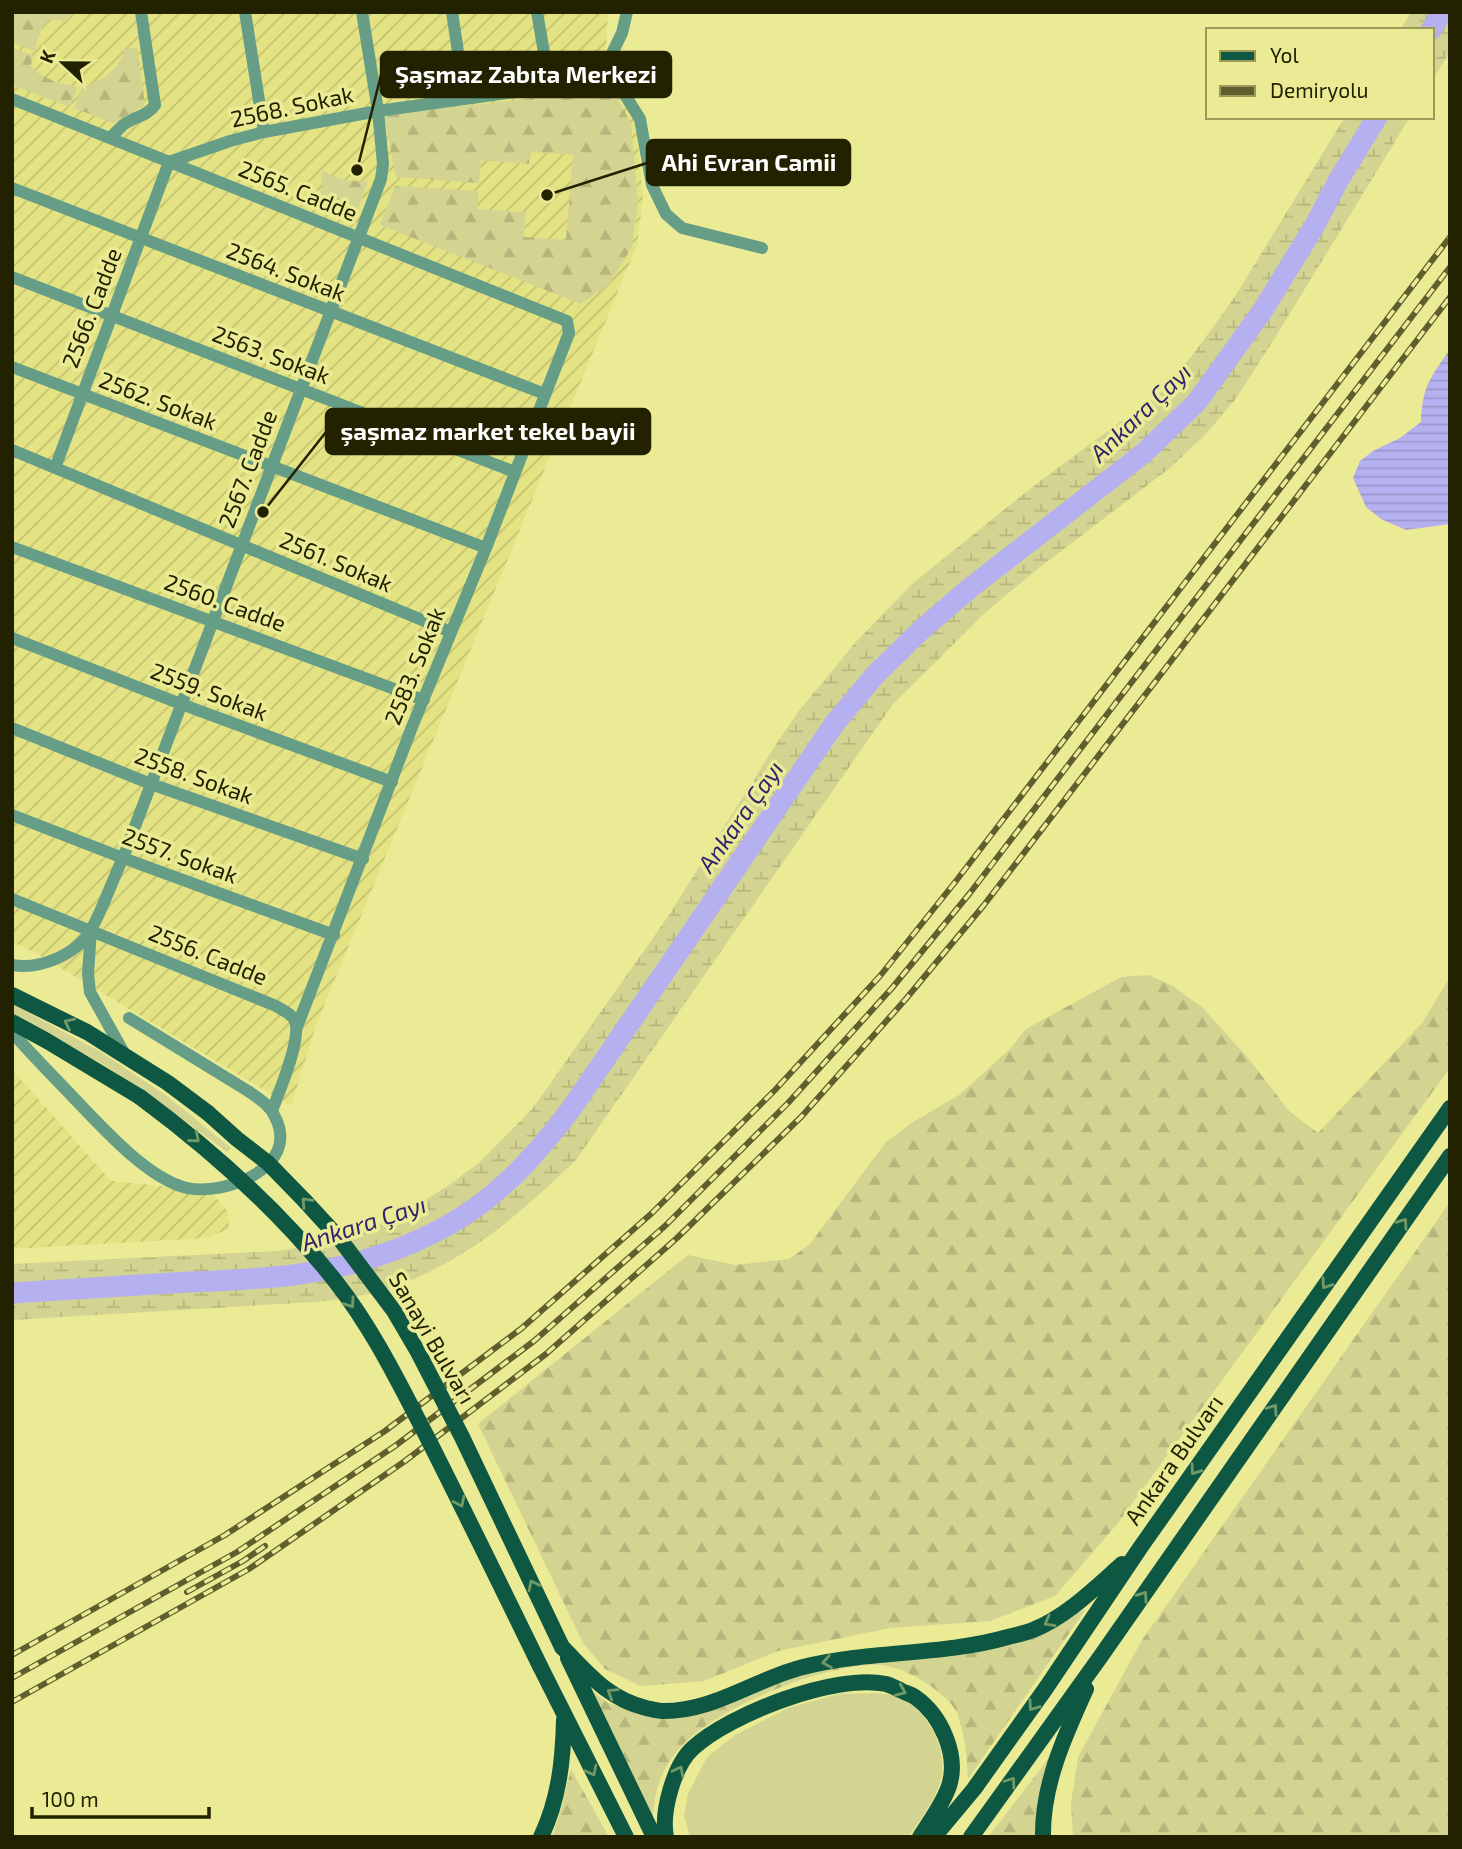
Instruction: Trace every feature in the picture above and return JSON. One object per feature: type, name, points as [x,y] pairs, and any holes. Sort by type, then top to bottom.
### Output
[{"type":"main road","points":[[12,985],[18,998]]},
{"type":"main road","name":"Sanayi Bulvarı","points":[[18,998],[87,1032],[168,1083],[268,1163],[339,1238],[394,1311],[418,1352],[462,1437],[654,1837]]},
{"type":"main road","points":[[12,1022],[140,1097],[215,1155],[254,1191],[305,1245],[352,1304],[394,1374],[446,1474],[626,1837]]},
{"type":"main road","name":"Ankara Bulvarı","points":[[934,1837],[982,1777],[1046,1688],[1140,1548],[1450,1108]]},
{"type":"main road","points":[[971,1837],[1101,1656],[1450,1156]]},
{"type":"main road","points":[[562,1647],[605,1690],[630,1704],[661,1711],[707,1705],[779,1673],[805,1666],[852,1658],[984,1644],[1033,1630],[1056,1618],[1087,1595],[1140,1548]]},
{"type":"main road","points":[[1043,1837],[1051,1776],[1065,1736],[1101,1656]]},
{"type":"main road","points":[[666,1837],[665,1815],[676,1774],[692,1749],[724,1726],[764,1706],[820,1688],[852,1682],[886,1684],[915,1697],[934,1715],[942,1730],[948,1744],[952,1768],[949,1785],[920,1837]]},
{"type":"main road","points":[[541,1837],[558,1792],[565,1717]]},
{"type":"street","points":[[110,138],[122,125],[149,113],[155,105],[141,12]]},
{"type":"street","points":[[245,12],[264,132]]},
{"type":"street","name":"2567. Cadde","points":[[91,930],[151,783],[381,179],[383,164],[378,111],[362,12]]},
{"type":"street","points":[[452,12],[465,99]]},
{"type":"street","points":[[537,12],[550,87]]},
{"type":"street","points":[[627,12],[622,33],[600,76],[622,90],[640,119],[652,185],[666,214],[682,228],[762,248]]},
{"type":"street","name":"2568. Sokak","points":[[169,162],[264,132],[378,111],[550,87],[600,76]]},
{"type":"street","name":"2565. Cadde","points":[[12,99],[567,321]]},
{"type":"street","name":"2566. Cadde","points":[[55,468],[169,162]]},
{"type":"street","name":"2564. Sokak","points":[[12,188],[545,394]]},
{"type":"street","name":"2563. Sokak","points":[[12,277],[515,472]]},
{"type":"street","name":"2583. Sokak","points":[[297,1027],[569,333],[567,321]]},
{"type":"street","name":"2562. Sokak","points":[[12,367],[486,548]]},
{"type":"street","name":"2561. Sokak","points":[[12,450],[451,632]]},
{"type":"street","name":"2560. Cadde","points":[[12,547],[424,700]]},
{"type":"street","name":"2559. Sokak","points":[[12,638],[392,782]]},
{"type":"street","name":"2558. Sokak","points":[[12,728],[151,783],[363,859]]},
{"type":"street","name":"2557. Sokak","points":[[12,815],[334,935]]},
{"type":"street","name":"2556. Cadde","points":[[12,899],[276,1006],[294,1019],[297,1027]]},
{"type":"street","points":[[12,965],[31,966],[57,959],[75,947],[91,930]]},
{"type":"street","points":[[91,930],[88,974],[90,992],[124,1055]]},
{"type":"street","points":[[12,1032],[87,1112],[161,1177],[188,1188],[216,1188],[239,1184],[264,1168],[279,1147],[280,1132],[276,1118],[264,1102],[129,1018]]},
{"type":"street","points":[[272,1111],[294,1048],[297,1027]]},
{"type":"shaded area","points":[[12,12],[608,12],[606,51],[611,74],[636,120],[643,199],[637,245],[317,1023],[291,1106],[34,952],[12,942]]},
{"type":"shaded area","points":[[1450,349],[1450,524],[1406,530],[1381,519],[1366,507],[1353,478],[1360,461],[1373,451],[1400,438],[1421,422],[1423,399],[1429,382]]},
{"type":"shaded area","points":[[12,1068],[111,1181],[211,1191],[228,1212],[229,1229],[206,1238],[12,1249]]},
{"type":"green space","points":[[15,12],[72,12],[63,21],[51,19],[45,24],[34,51],[12,43],[12,21]]},
{"type":"green space","points":[[1411,12],[1450,12],[1450,52],[1434,78],[1434,28],[1401,28]]},
{"type":"green space","points":[[12,48],[33,55],[31,65],[40,74],[78,87],[70,107],[12,85]]},
{"type":"green space","points":[[137,48],[144,106],[113,123],[74,108],[82,88],[114,69],[124,49]]},
{"type":"green space","points":[[612,89],[631,123],[638,203],[632,247],[609,284],[581,304],[380,225],[395,186],[479,191],[477,209],[526,212],[524,237],[566,240],[573,155],[531,152],[529,164],[481,160],[479,183],[396,177],[384,115]]},
{"type":"green space","points":[[1344,119],[1409,119],[1235,400],[1205,435],[1170,468],[987,611],[893,704],[576,1160],[541,1193],[505,1223],[447,1263],[410,1281],[376,1292],[315,1302],[12,1320],[12,1264],[278,1251],[314,1245],[359,1233],[408,1211],[480,1162],[533,1108],[667,918],[798,712],[855,643],[912,584],[1036,484],[1166,388],[1234,298]]},
{"type":"green space","points":[[322,170],[344,179],[368,182],[357,213],[320,199]]},
{"type":"green space","points":[[1149,975],[1173,986],[1203,1008],[1249,1059],[1289,1111],[1318,1133],[1422,1023],[1450,977],[1450,1068],[1118,1523],[1055,1596],[990,1621],[890,1628],[778,1651],[704,1681],[641,1686],[605,1669],[583,1643],[478,1424],[688,1255],[735,1265],[789,1259],[810,1244],[886,1142],[913,1122],[959,1095],[1009,1050],[1026,1029],[1121,977]]},
{"type":"green space","points":[[12,1004],[101,1052],[167,1096],[231,1148],[227,1152],[106,1066],[12,1014]]},
{"type":"green space","points":[[1450,1202],[1450,1837],[1073,1837],[1071,1803],[1078,1757],[1142,1640]]},
{"type":"green space","points":[[1086,1609],[968,1779],[963,1733],[957,1713],[950,1703],[923,1681],[901,1670],[881,1665],[858,1666],[803,1679],[773,1690],[718,1718],[696,1733],[673,1756],[664,1772],[657,1789],[653,1817],[590,1696],[593,1692],[608,1703],[640,1713],[663,1716],[784,1675],[1033,1633]]},
{"type":"green space","points":[[877,1693],[903,1699],[921,1714],[934,1733],[942,1756],[941,1779],[935,1795],[908,1837],[690,1837],[684,1816],[688,1794],[707,1757],[735,1735],[788,1708],[838,1694]]},
{"type":"green space","points":[[1059,1745],[1048,1837],[988,1837]]},
{"type":"green space","points":[[571,1769],[609,1837],[552,1837]]},
{"type":"waterway","name":"Ankara Çayı","points":[[1432,28],[1442,12]]},
{"type":"waterway","name":"Ankara Çayı","points":[[12,1293],[262,1278],[341,1266],[388,1252],[433,1233],[475,1208],[515,1175],[571,1109],[835,723],[875,675],[970,588],[1144,453],[1197,402],[1263,310],[1376,119]]},
{"type":"railway","points":[[12,1655],[225,1535],[385,1431],[522,1328],[652,1213],[775,1090],[880,976],[956,881],[1450,237]]},
{"type":"railway","points":[[12,1678],[237,1552],[395,1446],[534,1341],[665,1226],[788,1103],[892,988],[970,893],[1450,267]]},
{"type":"railway","points":[[12,1702],[249,1569],[405,1461],[546,1354],[677,1238],[802,1116],[905,1000],[984,905],[1450,297]]},
{"type":"railway","points":[[187,1592],[265,1546]]},
{"type":"place","name":"Şaşmaz Zabıta Merkezi","points":[[357,170]]},
{"type":"place","name":"Ahi Evran Camii","points":[[547,195]]},
{"type":"place","name":"şaşmaz market tekel bayii","points":[[263,512]]}]
